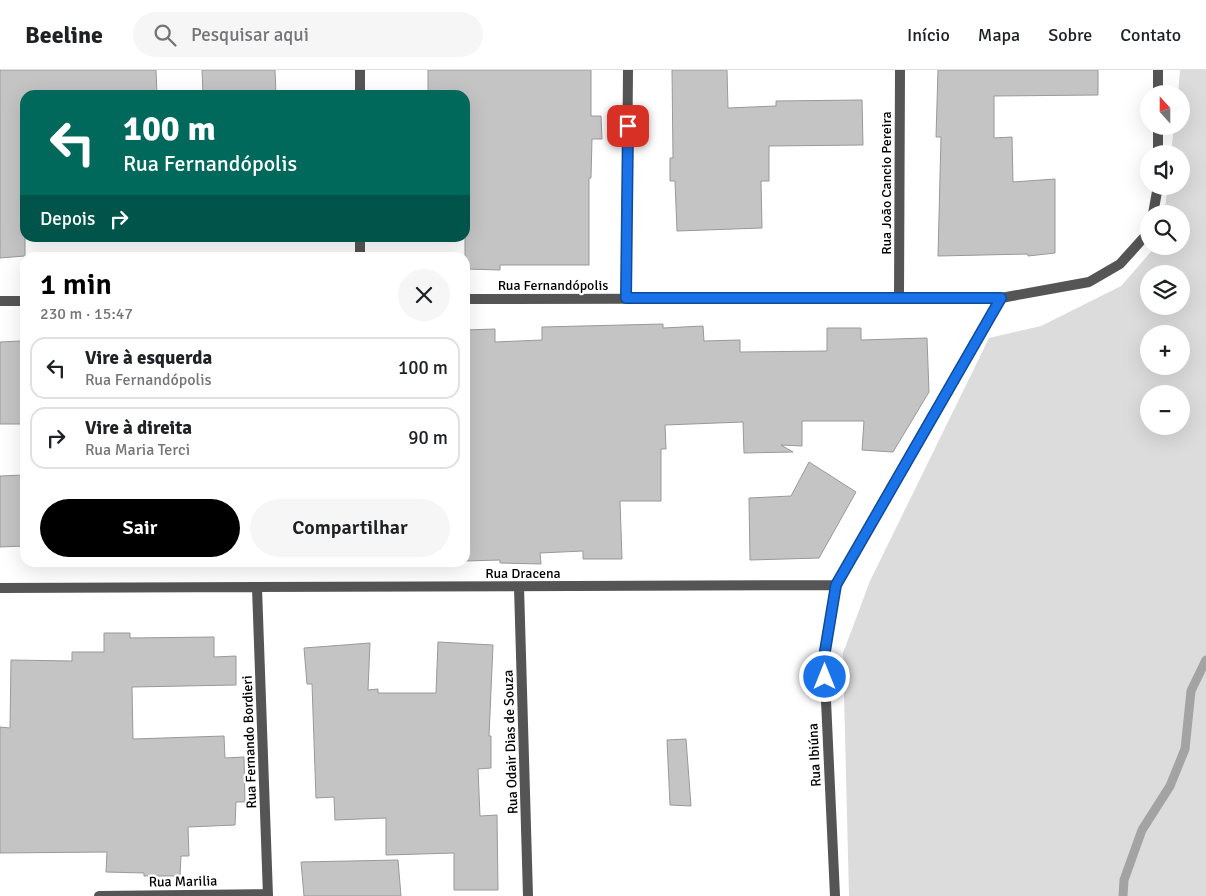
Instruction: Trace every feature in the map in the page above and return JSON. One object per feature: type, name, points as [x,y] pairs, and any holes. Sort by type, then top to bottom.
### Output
[{"type":"street","points":[[360,70],[360,90]]},
{"type":"street","points":[[626,298],[628,70]]},
{"type":"street","name":"Rua João Cancio Pereira","points":[[899,297],[900,70]]},
{"type":"street","points":[[1158,70],[1158,85]]},
{"type":"street","name":"Rua Fernandópolis","points":[[470,299],[1001,298],[1089,282],[1120,264],[1140,243]]},
{"type":"street","name":"Rua Ibiúna","points":[[835,896],[824,657],[836,585],[1001,298]]},
{"type":"street","points":[[0,301],[20,300]]},
{"type":"street","name":"Rua Dracena","points":[[0,588],[836,585]]},
{"type":"street","name":"Rua Odair Dias de Souza","points":[[519,587],[528,896]]},
{"type":"street","name":"Rua Fernando Bordieri","points":[[257,588],[268,895]]},
{"type":"street","name":"Rua Marilia","points":[[98,896],[268,895]]},
{"type":"shaded area","points":[[1180,70],[1206,70],[1206,896],[849,896],[843,653],[870,581],[989,338],[1041,326],[1121,286],[1148,255],[1190,255],[1190,205],[1165,205],[1167,195],[1190,195],[1190,145],[1172,145],[1173,135],[1190,135],[1190,85],[1179,85]]},
{"type":"building","points":[[0,70],[156,70],[157,90],[20,90],[20,242],[25,242],[25,252],[20,252],[20,256],[0,258]]},
{"type":"building","points":[[202,70],[275,70],[276,90],[203,90]]},
{"type":"building","points":[[428,70],[591,70],[591,116],[601,116],[602,139],[592,139],[591,178],[589,178],[589,265],[500,265],[500,270],[470,269],[470,252],[465,252],[465,242],[470,242],[470,90],[428,90]]},
{"type":"building","points":[[672,70],[727,70],[728,108],[776,106],[776,101],[862,100],[863,145],[769,146],[769,181],[761,181],[762,228],[677,231],[675,181],[670,181],[670,158],[673,158]]},
{"type":"building","points":[[938,70],[1098,70],[1098,95],[994,96],[994,138],[1012,137],[1013,182],[1055,179],[1055,253],[1028,256],[1028,254],[938,256],[941,137],[936,137]]},
{"type":"building","points":[[663,324],[663,328],[703,326],[704,341],[740,340],[740,352],[827,351],[827,328],[861,328],[861,340],[927,338],[929,392],[893,452],[862,450],[864,421],[802,421],[802,446],[781,445],[793,452],[744,453],[743,422],[665,425],[666,449],[661,449],[661,501],[620,501],[622,559],[583,559],[583,551],[540,553],[541,564],[500,563],[500,560],[470,561],[470,330],[495,329],[495,342],[542,340],[542,327]]},
{"type":"building","points":[[20,341],[20,424],[0,424],[0,342]]},
{"type":"building","points":[[809,462],[856,492],[819,558],[750,560],[749,498],[791,496]]},
{"type":"building","points":[[20,475],[20,546],[0,547],[0,476]]},
{"type":"building","points":[[104,633],[130,633],[130,638],[214,637],[214,657],[236,656],[236,685],[132,687],[133,739],[224,736],[225,758],[244,757],[245,802],[236,802],[235,825],[188,827],[189,856],[181,856],[180,876],[144,876],[144,873],[106,872],[107,852],[0,853],[0,727],[10,728],[11,660],[72,661],[72,652],[104,652]]},
{"type":"building","points":[[438,642],[493,645],[489,736],[491,736],[491,768],[478,769],[480,816],[497,815],[498,890],[454,890],[454,853],[386,855],[386,818],[335,820],[334,797],[316,798],[312,684],[307,684],[304,648],[370,643],[368,690],[378,689],[378,693],[436,693]]},
{"type":"building","points":[[686,739],[691,806],[670,805],[667,740]]},
{"type":"building","points":[[398,860],[401,896],[304,896],[301,862]]},
{"type":"waterway","points":[[1123,896],[1124,880],[1142,830],[1170,786],[1185,749],[1191,691],[1206,660]]},
{"type":"route","points":[[628,126],[626,298],[1001,298],[836,585],[824,657],[825,677]]}]
